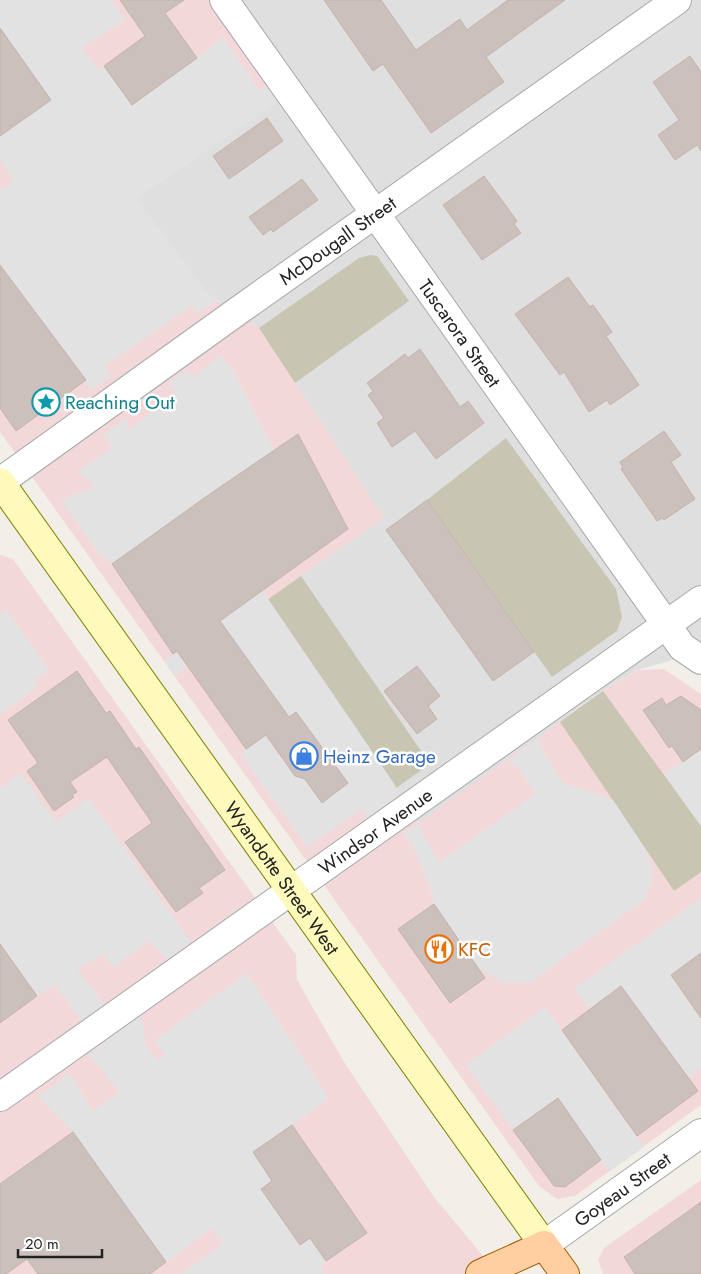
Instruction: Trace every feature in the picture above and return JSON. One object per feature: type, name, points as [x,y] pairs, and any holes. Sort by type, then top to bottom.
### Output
[{"type":"main road","name":"Wyandotte Street West","points":[[0,482],[565,1274]]},
{"type":"main road","points":[[480,1274],[544,1245]]},
{"type":"main road","points":[[531,1274],[544,1245]]},
{"type":"street","name":"Tuscarora Street","points":[[224,0],[666,625],[682,647],[701,660]]},
{"type":"street","name":"McDougall Street","points":[[0,482],[677,0]]},
{"type":"street","name":"Windsor Avenue","points":[[0,1097],[701,600]]},
{"type":"street","name":"Goyeau Street","points":[[544,1245],[701,1133]]},
{"type":"shaded area","points":[[0,0],[208,0],[279,101],[136,198],[208,294],[259,328],[384,518],[267,600],[395,785],[399,795],[418,823],[603,691],[638,670],[664,669],[701,694],[701,1105],[575,1196],[557,1199],[539,1186],[0,432]]},
{"type":"shaded area","points":[[0,0],[111,0],[125,20],[82,47],[97,70],[104,66],[132,105],[223,37],[259,90],[268,85],[279,101],[136,198],[208,294],[218,300],[196,314],[192,305],[105,366],[111,377],[91,390],[62,346],[0,391],[0,370],[50,334],[0,265],[0,190],[13,182],[0,158],[0,136],[51,100],[0,28]]},
{"type":"shaded area","points":[[208,0],[701,0],[701,652],[637,670],[603,691],[419,824],[399,795],[395,785],[267,600],[383,518],[259,328],[208,294],[136,198],[279,101]]},
{"type":"shaded area","points":[[370,255],[377,256],[409,301],[295,383],[259,328],[359,258]]},
{"type":"shaded area","points":[[220,355],[233,371],[274,451],[112,564],[99,554],[61,500],[93,488],[93,484],[77,472],[112,448],[104,435],[126,418],[130,430],[176,391],[168,384],[186,370],[193,378]]},
{"type":"shaded area","points":[[506,438],[616,589],[622,617],[617,631],[552,677],[427,500]]},
{"type":"shaded area","points":[[0,555],[13,559],[296,955],[297,980],[344,1062],[434,1197],[498,1274],[0,1274]]},
{"type":"shaded area","points":[[301,576],[430,764],[396,788],[267,600]]},
{"type":"shaded area","points":[[262,590],[395,785],[399,795],[368,819],[361,809],[308,847],[240,754],[266,735],[295,776],[312,781],[310,786],[318,798],[325,800],[348,784],[296,712],[289,717],[230,635],[174,676],[164,661]]},
{"type":"shaded area","points":[[7,610],[49,671],[34,680],[38,687],[0,714],[0,616]]},
{"type":"shaded area","points":[[603,691],[701,826],[701,872],[674,891],[560,722]]},
{"type":"shaded area","points":[[540,737],[541,747],[562,782],[613,800],[648,853],[653,877],[645,899],[531,982],[504,983],[479,969],[434,904],[426,876],[414,849],[403,832],[419,824],[439,862],[536,794],[518,767],[507,761]]},
{"type":"shaded area","points":[[701,749],[701,826],[664,774]]},
{"type":"shaded area","points":[[21,773],[56,822],[89,798],[191,942],[167,960],[150,940],[113,967],[104,954],[77,969],[105,1005],[81,1020],[55,985],[37,996],[0,944],[0,817],[2,815],[0,812],[0,788]]},
{"type":"shaded area","points":[[701,898],[701,966],[695,958],[671,975],[701,1018],[701,1068],[688,1078],[621,986],[589,1009],[574,989]]},
{"type":"shaded area","points":[[247,973],[329,1098],[253,1153],[272,1181],[300,1245],[310,1238],[326,1261],[321,1266],[324,1274],[180,1274],[223,1244],[212,1228],[166,1262],[73,1132],[38,1097],[69,1073],[93,1111],[119,1093],[104,1071],[88,1055],[141,1014],[146,1046],[158,1061],[165,1055],[155,1040]]},
{"type":"shaded area","points":[[545,1007],[644,1147],[609,1172],[558,1098],[513,1130],[466,1065]]},
{"type":"shaded area","points":[[701,1180],[701,1274],[603,1274],[598,1260],[604,1248]]},
{"type":"building","points":[[120,0],[184,0],[165,13],[197,58],[132,105],[104,66],[145,36]]},
{"type":"building","points":[[324,0],[381,0],[416,50],[460,19],[467,30],[508,0],[565,0],[486,57],[504,82],[431,133],[383,64],[373,71]]},
{"type":"building","points":[[0,28],[51,100],[0,136]]},
{"type":"building","points":[[690,56],[701,72],[701,151],[697,145],[675,160],[658,135],[679,120],[653,82]]},
{"type":"building","points":[[267,118],[283,141],[229,179],[213,156]]},
{"type":"building","points":[[484,176],[517,221],[514,224],[521,233],[482,260],[443,205]]},
{"type":"building","points":[[302,179],[318,200],[273,232],[271,229],[263,235],[249,217]]},
{"type":"building","points":[[0,265],[86,380],[16,431],[0,408]]},
{"type":"building","points":[[568,277],[590,307],[593,305],[612,332],[606,336],[639,385],[610,405],[607,400],[589,412],[564,372],[560,375],[515,314]]},
{"type":"building","points":[[420,349],[460,407],[468,401],[484,423],[436,459],[415,431],[392,447],[377,423],[384,418],[368,395],[373,391],[367,383],[405,354],[408,358]]},
{"type":"building","points":[[664,431],[681,455],[671,462],[695,499],[664,520],[662,518],[657,521],[621,469],[623,468],[620,462]]},
{"type":"building","points":[[298,434],[348,529],[220,621],[289,717],[296,712],[348,783],[322,803],[305,779],[295,776],[266,735],[246,749],[177,651],[173,654],[112,564]]},
{"type":"building","points":[[427,500],[534,652],[493,681],[386,530]]},
{"type":"building","points":[[417,666],[440,696],[428,706],[437,719],[417,734],[384,691]]},
{"type":"building","points":[[77,671],[106,713],[110,711],[136,749],[139,747],[225,870],[199,888],[203,893],[176,912],[125,842],[152,823],[107,757],[70,782],[77,792],[72,795],[74,797],[54,811],[27,771],[38,763],[8,720]]},
{"type":"building","points":[[681,696],[701,710],[701,749],[683,762],[672,746],[669,748],[643,710],[662,698],[666,705]]},
{"type":"building","name":"KFC","points":[[434,904],[485,978],[450,1003],[398,929]]},
{"type":"building","points":[[0,944],[37,996],[0,1023]]},
{"type":"building","points":[[701,953],[701,1018],[671,975]]},
{"type":"building","points":[[621,986],[698,1091],[637,1136],[562,1030]]},
{"type":"building","points":[[558,1098],[601,1160],[565,1187],[554,1186],[513,1130]]},
{"type":"building","points":[[292,1125],[367,1233],[326,1261],[310,1238],[300,1245],[261,1189],[272,1181],[253,1152]]},
{"type":"building","points":[[73,1132],[166,1262],[150,1274],[38,1274],[27,1259],[6,1274],[0,1274],[0,1184]]},
{"type":"building","points":[[701,1202],[701,1274],[635,1274],[624,1257]]},
{"type":"place","name":"Reaching Out","points":[[46,402]]},
{"type":"place","name":"Heinz Garage","points":[[304,756]]},
{"type":"place","name":"KFC","points":[[439,949]]}]
